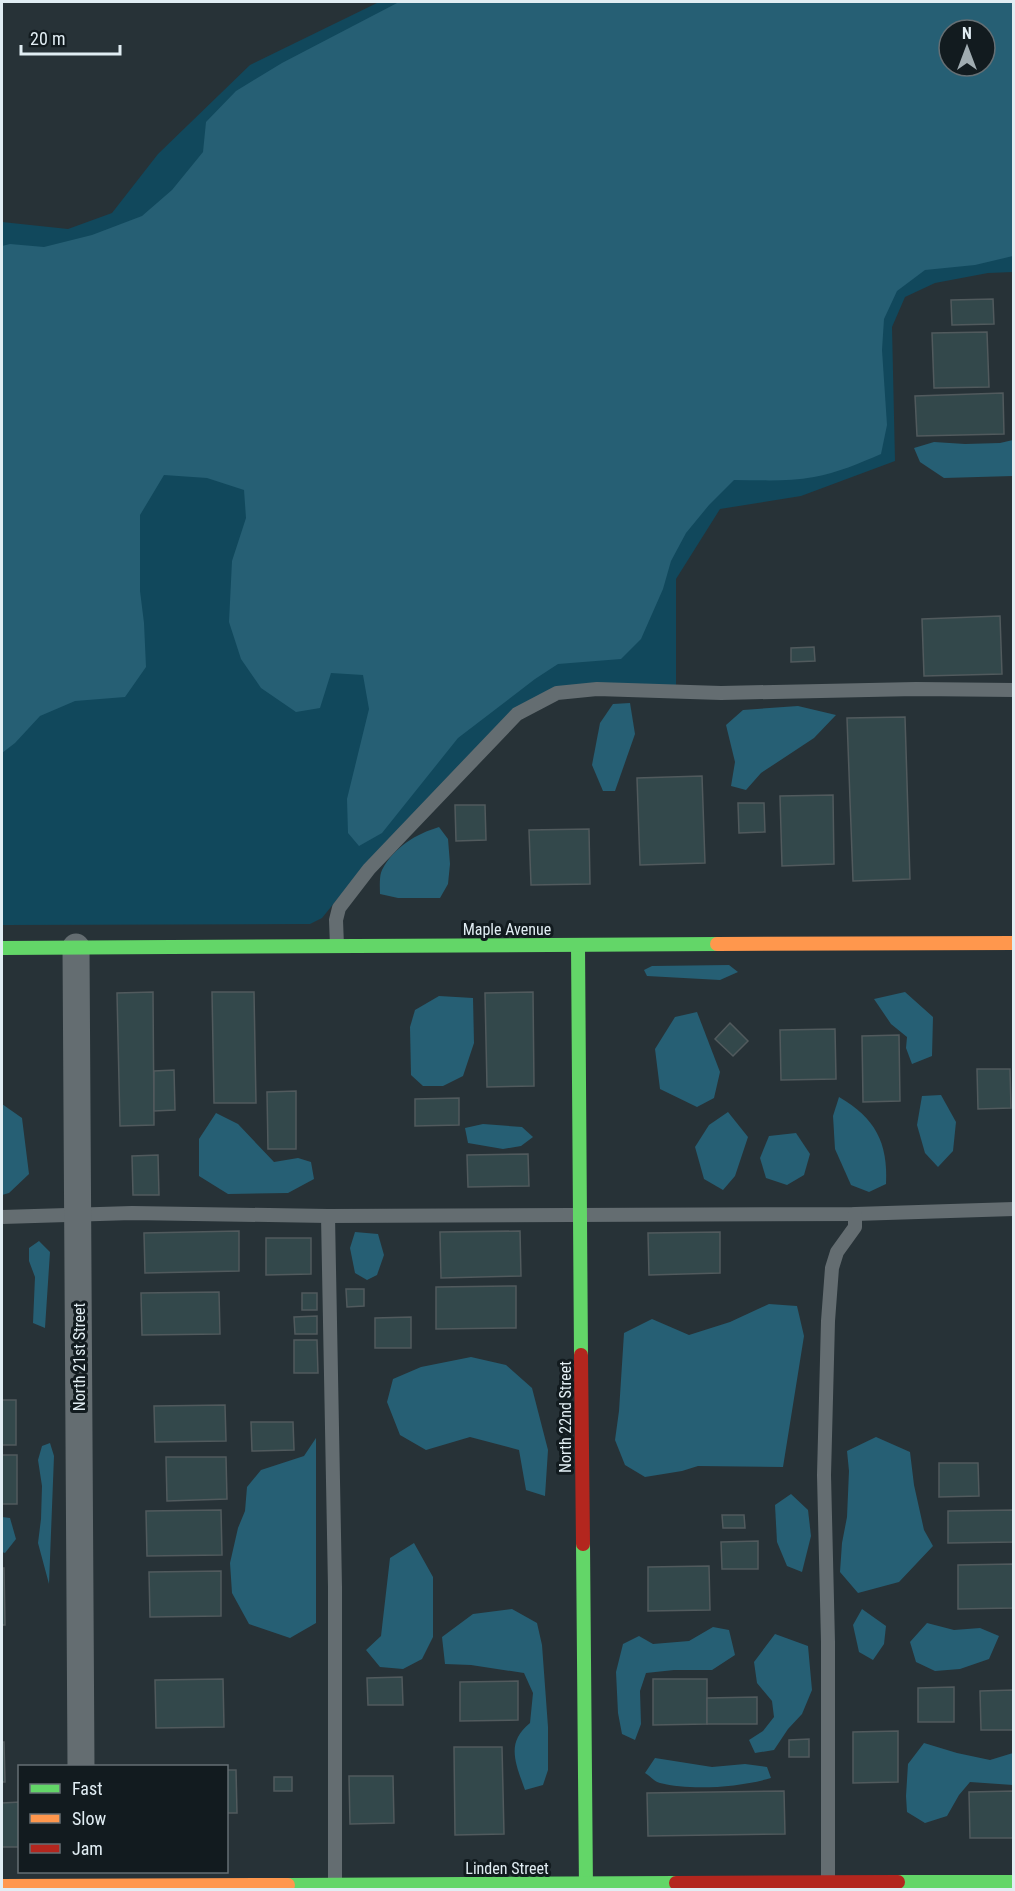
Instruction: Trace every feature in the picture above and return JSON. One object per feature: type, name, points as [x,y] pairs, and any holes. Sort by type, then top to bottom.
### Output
[{"type":"street","name":"Maple Avenue","points":[[2,948],[1014,943]]},
{"type":"street","name":"North 22nd Street","points":[[578,945],[586,1887]]},
{"type":"street","name":"North 21st Street","points":[[76,947],[81,1765]]},
{"type":"street","name":"Linden Street","points":[[2,1886],[82,1882],[335,1887],[586,1887],[828,1886],[1014,1882]]},
{"type":"lane","points":[[337,946],[336,920],[339,908],[369,869],[517,714],[557,693],[597,689],[721,693],[916,689],[1014,690]]},
{"type":"lane","points":[[2,1217],[132,1213],[328,1216],[855,1214],[1014,1209]]},
{"type":"lane","points":[[828,1886],[828,1642],[824,1475],[828,1321],[832,1268],[837,1252],[855,1227],[855,1214]]},
{"type":"lane","points":[[328,1216],[335,1587],[335,1887]]},
{"type":"shaded area","points":[[379,2],[1013,2],[1013,272],[988,273],[935,283],[905,297],[892,327],[895,461],[801,496],[720,509],[676,579],[676,685],[531,699],[339,897],[322,918],[310,924],[2,925],[2,222],[68,229],[112,213],[158,154],[250,65]]},
{"type":"shaded area","points":[[399,2],[1013,2],[1013,256],[975,265],[925,270],[897,291],[884,319],[882,350],[887,425],[881,454],[840,470],[804,479],[734,480],[686,533],[671,561],[663,589],[641,639],[621,659],[558,664],[535,679],[458,738],[382,833],[359,846],[348,833],[347,799],[369,709],[363,675],[331,673],[320,708],[296,712],[261,688],[241,659],[229,622],[232,561],[246,518],[244,490],[207,478],[164,475],[140,515],[140,591],[146,667],[125,697],[75,701],[40,716],[15,743],[2,753],[2,246],[10,244],[44,247],[92,235],[142,216],[172,190],[203,152],[206,122],[236,91],[282,63]]},
{"type":"shaded area","points":[[1013,440],[1013,476],[944,478],[920,462],[914,448],[934,442],[965,444],[1000,443]]},
{"type":"shaded area","points":[[630,703],[635,734],[615,791],[603,791],[592,765],[600,723],[613,704]]},
{"type":"shaded area","points":[[798,706],[836,715],[814,738],[761,773],[746,790],[731,786],[735,762],[726,725],[743,710]]},
{"type":"shaded area","points":[[439,827],[448,839],[450,864],[448,884],[440,898],[398,898],[380,894],[381,872],[399,848],[422,833]]},
{"type":"shaded area","points":[[729,965],[738,972],[720,980],[647,976],[644,970],[652,966]]},
{"type":"shaded area","points":[[905,992],[933,1017],[932,1056],[912,1064],[906,1048],[907,1037],[891,1024],[874,999]]},
{"type":"shaded area","points":[[439,996],[473,998],[474,1043],[463,1076],[443,1086],[423,1086],[411,1075],[410,1027],[415,1010]]},
{"type":"shaded area","points":[[697,1012],[720,1072],[714,1098],[697,1107],[660,1089],[655,1049],[675,1017]]},
{"type":"shaded area","points":[[941,1095],[956,1122],[953,1151],[938,1167],[925,1153],[917,1125],[922,1096]]},
{"type":"shaded area","points":[[839,1097],[862,1114],[877,1133],[882,1144],[886,1184],[869,1192],[851,1185],[835,1149],[833,1116]]},
{"type":"shaded area","points":[[2,1104],[22,1118],[29,1174],[9,1193],[2,1195]]},
{"type":"shaded area","points":[[728,1112],[748,1137],[735,1176],[723,1190],[704,1179],[695,1147],[709,1125]]},
{"type":"shaded area","points":[[216,1113],[238,1124],[274,1162],[298,1158],[311,1162],[314,1179],[288,1193],[228,1194],[199,1176],[199,1139]]},
{"type":"shaded area","points":[[483,1124],[522,1127],[533,1137],[521,1146],[503,1149],[468,1143],[465,1128]]},
{"type":"shaded area","points":[[796,1133],[810,1154],[804,1175],[787,1185],[766,1178],[760,1158],[769,1136]]},
{"type":"shaded area","points":[[355,1232],[378,1234],[384,1255],[377,1275],[367,1280],[355,1273],[350,1248]]},
{"type":"shaded area","points":[[39,1241],[50,1252],[45,1328],[33,1323],[35,1277],[29,1261],[29,1248]]},
{"type":"shaded area","points":[[769,1304],[797,1306],[804,1336],[783,1467],[698,1466],[645,1477],[625,1465],[615,1440],[624,1333],[652,1319],[689,1335],[730,1322]]},
{"type":"shaded area","points":[[471,1357],[506,1365],[532,1388],[548,1450],[545,1496],[526,1490],[519,1450],[470,1437],[426,1450],[400,1435],[387,1402],[393,1379],[421,1367]]},
{"type":"shaded area","points":[[876,1437],[910,1452],[914,1485],[924,1530],[933,1546],[899,1582],[858,1593],[840,1572],[847,1517],[849,1471],[847,1451]]},
{"type":"shaded area","points":[[316,1438],[316,1623],[290,1638],[249,1624],[232,1593],[230,1563],[238,1528],[245,1511],[247,1487],[261,1470],[304,1456]]},
{"type":"shaded area","points":[[50,1443],[54,1456],[49,1584],[38,1543],[42,1486],[38,1460],[42,1446]]},
{"type":"shaded area","points":[[791,1494],[808,1510],[811,1536],[802,1572],[787,1566],[777,1542],[775,1505]]},
{"type":"shaded area","points":[[2,1517],[10,1518],[16,1539],[5,1553],[2,1552]]},
{"type":"shaded area","points":[[414,1543],[433,1577],[433,1637],[422,1659],[403,1669],[380,1667],[366,1650],[381,1636],[390,1558]]},
{"type":"shaded area","points":[[512,1609],[537,1623],[542,1645],[548,1727],[548,1770],[543,1785],[525,1790],[515,1754],[517,1738],[530,1723],[533,1693],[524,1673],[471,1665],[445,1664],[442,1637],[473,1614]]},
{"type":"shaded area","points":[[862,1609],[886,1626],[884,1644],[873,1660],[859,1652],[853,1625]]},
{"type":"shaded area","points":[[927,1623],[954,1630],[980,1628],[999,1636],[989,1659],[960,1669],[935,1671],[916,1662],[910,1642]]},
{"type":"shaded area","points":[[713,1627],[729,1630],[735,1655],[712,1670],[646,1673],[640,1691],[641,1724],[635,1740],[622,1734],[618,1713],[616,1672],[623,1644],[639,1636],[653,1644],[689,1641]]},
{"type":"shaded area","points":[[775,1634],[808,1646],[812,1690],[802,1714],[788,1729],[774,1750],[755,1753],[749,1740],[763,1731],[774,1717],[772,1701],[757,1683],[754,1662]]},
{"type":"shaded area","points":[[924,1743],[990,1760],[1013,1753],[1013,1785],[970,1782],[959,1795],[947,1816],[925,1823],[907,1812],[906,1796],[908,1764]]},
{"type":"shaded area","points":[[655,1758],[712,1767],[745,1764],[767,1767],[771,1778],[716,1787],[673,1785],[658,1782],[645,1773]]},
{"type":"building","points":[[993,299],[994,324],[952,325],[951,300]]},
{"type":"building","points":[[987,332],[989,387],[934,388],[932,333]]},
{"type":"building","points":[[1003,393],[1004,434],[917,436],[915,396]]},
{"type":"building","points":[[1000,616],[1002,674],[924,676],[922,619]]},
{"type":"building","points":[[814,647],[815,661],[791,662],[791,648]]},
{"type":"building","points":[[905,717],[910,879],[853,881],[847,718]]},
{"type":"building","points":[[702,776],[705,863],[640,865],[637,778]]},
{"type":"building","points":[[833,795],[834,864],[782,866],[780,796]]},
{"type":"building","points":[[738,803],[764,803],[765,832],[739,833]]},
{"type":"building","points":[[455,805],[485,805],[486,840],[456,841]]},
{"type":"building","points":[[589,829],[590,884],[531,885],[529,830]]},
{"type":"building","points":[[153,992],[154,1125],[120,1126],[117,993]]},
{"type":"building","points":[[212,992],[254,992],[256,1103],[214,1103]]},
{"type":"building","points":[[533,992],[534,1086],[487,1087],[485,993]]},
{"type":"building","points":[[730,1023],[748,1041],[733,1056],[715,1039]]},
{"type":"building","points":[[835,1029],[836,1079],[781,1080],[780,1030]]},
{"type":"building","points":[[899,1035],[900,1101],[863,1102],[862,1036]]},
{"type":"building","points":[[977,1069],[1010,1069],[1011,1108],[978,1109]]},
{"type":"building","points":[[174,1070],[175,1110],[154,1111],[154,1071]]},
{"type":"building","points":[[296,1091],[296,1149],[268,1149],[267,1092]]},
{"type":"building","points":[[459,1098],[459,1125],[415,1126],[415,1099]]},
{"type":"building","points":[[528,1154],[529,1186],[468,1187],[467,1155]]},
{"type":"building","points":[[158,1155],[159,1195],[133,1195],[132,1156]]},
{"type":"building","points":[[239,1231],[239,1271],[145,1273],[144,1233]]},
{"type":"building","points":[[520,1231],[521,1276],[441,1278],[440,1232]]},
{"type":"building","points":[[720,1232],[720,1273],[649,1275],[648,1233]]},
{"type":"building","points":[[266,1238],[311,1238],[311,1274],[266,1275]]},
{"type":"building","points":[[516,1286],[516,1328],[436,1329],[436,1287]]},
{"type":"building","points":[[346,1289],[364,1289],[364,1306],[347,1307]]},
{"type":"building","points":[[219,1292],[220,1334],[142,1335],[141,1293]]},
{"type":"building","points":[[302,1293],[317,1293],[317,1310],[302,1310]]},
{"type":"building","points":[[317,1316],[317,1334],[295,1334],[294,1317]]},
{"type":"building","points":[[411,1317],[411,1348],[375,1348],[375,1318]]},
{"type":"building","points":[[294,1340],[317,1340],[318,1373],[294,1373]]},
{"type":"building","points":[[2,1400],[16,1400],[16,1445],[2,1445]]},
{"type":"building","points":[[225,1405],[226,1441],[155,1442],[154,1406]]},
{"type":"building","points":[[251,1422],[293,1422],[294,1450],[252,1451]]},
{"type":"building","points":[[2,1455],[17,1455],[17,1504],[2,1504]]},
{"type":"building","points":[[166,1457],[226,1457],[227,1499],[167,1501]]},
{"type":"building","points":[[939,1463],[978,1463],[979,1496],[939,1497]]},
{"type":"building","points":[[221,1510],[222,1555],[147,1556],[146,1511]]},
{"type":"building","points":[[1014,1510],[1014,1542],[948,1543],[948,1511]]},
{"type":"building","points":[[722,1515],[744,1515],[745,1528],[723,1528]]},
{"type":"building","points":[[758,1541],[758,1569],[722,1569],[721,1542]]},
{"type":"building","points":[[1014,1564],[1014,1608],[958,1609],[958,1565]]},
{"type":"building","points":[[709,1566],[710,1610],[648,1611],[648,1567]]},
{"type":"building","points":[[2,1568],[4,1568],[5,1625],[2,1625]]},
{"type":"building","points":[[221,1571],[221,1616],[150,1617],[149,1572]]},
{"type":"building","points":[[402,1677],[403,1705],[368,1705],[367,1678]]},
{"type":"building","points":[[223,1679],[224,1727],[156,1728],[155,1680]]},
{"type":"building","points":[[653,1679],[707,1679],[707,1724],[653,1725]]},
{"type":"building","points":[[518,1681],[518,1720],[460,1721],[460,1682]]},
{"type":"building","points":[[954,1687],[954,1722],[918,1722],[918,1688]]},
{"type":"building","points":[[1014,1690],[1014,1730],[981,1730],[980,1691]]},
{"type":"building","points":[[757,1697],[757,1724],[707,1724],[707,1698]]},
{"type":"building","points":[[898,1731],[898,1782],[853,1783],[853,1732]]},
{"type":"building","points":[[809,1739],[809,1757],[789,1757],[789,1740]]},
{"type":"building","points":[[2,1742],[4,1742],[5,1782],[2,1782]]},
{"type":"building","points":[[454,1747],[502,1747],[504,1834],[455,1835]]},
{"type":"building","points":[[228,1770],[236,1770],[237,1813],[228,1813]]},
{"type":"building","points":[[349,1776],[393,1776],[394,1823],[350,1824]]},
{"type":"building","points":[[274,1777],[292,1777],[292,1791],[274,1791]]},
{"type":"building","points":[[784,1791],[785,1834],[648,1836],[647,1793]]},
{"type":"building","points":[[1014,1791],[1014,1838],[970,1838],[969,1792]]},
{"type":"building","points":[[18,1802],[18,1847],[2,1847],[2,1803]]},
{"type":"traffic: fast","points":[[2,948],[717,944]]},
{"type":"traffic: fast","points":[[578,945],[581,1355]]},
{"type":"traffic: fast","points":[[583,1544],[586,1890]]},
{"type":"traffic: fast","points":[[898,1882],[1014,1882]]},
{"type":"traffic: fast","points":[[288,1885],[676,1883]]},
{"type":"traffic: slow","points":[[717,944],[1014,943]]},
{"type":"traffic: slow","points":[[2,1886],[288,1885]]},
{"type":"traffic: jam","points":[[581,1355],[583,1544]]},
{"type":"traffic: jam","points":[[676,1883],[898,1882]]}]
